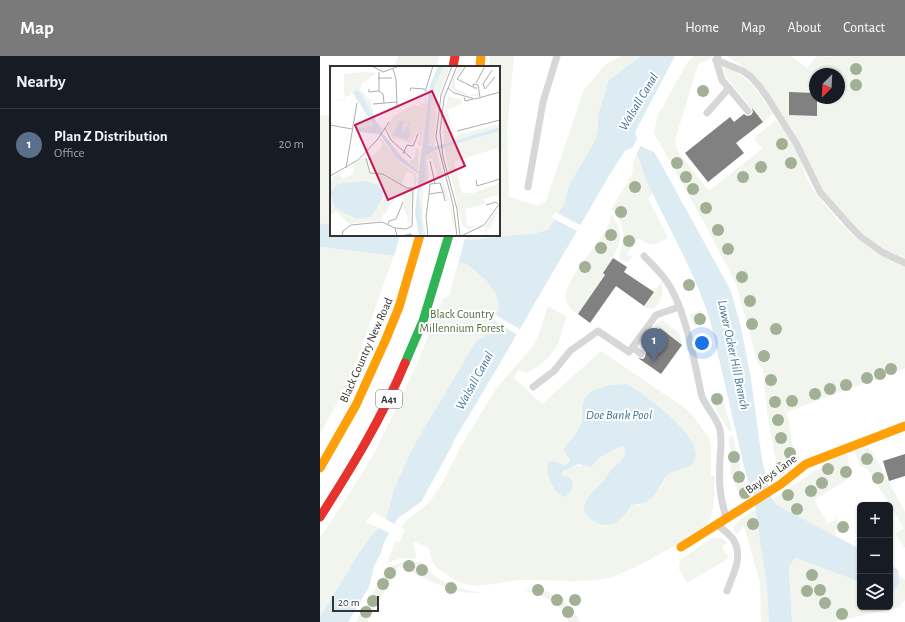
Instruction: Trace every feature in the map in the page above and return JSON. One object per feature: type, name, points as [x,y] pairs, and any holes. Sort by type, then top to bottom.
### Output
[{"type":"main road","points":[[453,66],[455,56]]},
{"type":"main road","points":[[480,66],[482,56]]},
{"type":"main road","name":"Black Country New Road","points":[[320,468],[356,405],[399,307],[420,236]]},
{"type":"main road","name":"A41","points":[[320,517],[351,470],[377,424],[423,321],[449,236]]},
{"type":"main road","name":"Bayleys Lane","points":[[681,548],[781,484],[806,464],[905,426]]},
{"type":"lane","points":[[528,187],[543,102],[557,56]]},
{"type":"lane","points":[[717,58],[722,80],[748,111]]},
{"type":"lane","points":[[717,58],[743,71],[755,82],[767,97],[796,143],[820,192],[848,225],[861,237],[882,252],[905,263]]},
{"type":"lane","points":[[707,113],[729,88]]},
{"type":"lane","points":[[644,256],[665,279],[679,307],[686,326],[702,397],[720,428],[719,488],[726,519]]},
{"type":"lane","points":[[533,387],[554,371],[570,351],[598,331],[629,352],[656,315],[679,307]]},
{"type":"lane","points":[[644,333],[652,338]]},
{"type":"lane","points":[[633,348],[641,354]]},
{"type":"lane","points":[[718,524],[732,539],[737,547],[737,562],[727,591]]},
{"type":"green space","points":[[398,56],[439,56],[437,66],[395,66]]},
{"type":"green space","points":[[490,56],[514,56],[507,130],[509,197],[538,206],[546,201],[584,90],[605,65],[621,56],[651,56],[598,116],[598,131],[595,141],[569,185],[564,204],[559,214],[555,212],[552,217],[555,219],[548,230],[536,233],[465,240],[466,236],[500,236],[500,66],[489,66]]},
{"type":"green space","points":[[694,56],[712,56],[698,65],[675,140],[678,152],[709,191],[762,149],[754,138],[776,120],[794,146],[812,187],[834,216],[861,242],[882,256],[905,266],[905,368],[787,412],[794,455],[779,479],[767,412],[763,369],[758,364],[737,286],[706,226],[654,133],[657,117],[687,63]]},
{"type":"green space","points":[[728,56],[791,56],[807,68],[817,56],[905,56],[905,259],[867,237],[836,206],[817,180],[794,132],[764,87],[753,75]]},
{"type":"green space","points":[[724,68],[747,80],[758,92],[773,114],[763,122],[726,77]]},
{"type":"green space","points":[[320,115],[330,116],[330,225],[320,223]]},
{"type":"green space","points":[[636,155],[653,195],[648,198],[668,238],[656,244],[650,244],[638,238],[627,254],[632,257],[628,262],[625,262],[619,257],[623,238],[622,227],[617,215],[612,210],[631,176]]},
{"type":"green space","points":[[611,214],[619,230],[619,244],[603,272],[605,275],[578,314],[568,305],[566,293],[575,274],[601,238],[609,223]]},
{"type":"green space","points":[[320,247],[394,255],[354,368],[340,398],[320,434]]},
{"type":"green space","name":"Black Country Millennium Forest","points":[[458,263],[467,264],[486,280],[496,294],[499,308],[496,315],[493,313],[491,318],[494,321],[485,336],[476,341],[412,449],[394,489],[386,519],[374,512],[366,522],[380,528],[373,533],[359,553],[320,617],[320,538],[375,452],[417,364],[443,299],[450,294]]},
{"type":"green space","points":[[661,282],[663,289],[660,300],[654,308],[648,309],[644,306]]},
{"type":"green space","points":[[548,306],[567,317],[559,341],[548,358],[526,373],[518,370],[514,378],[542,404],[601,351],[682,406],[692,415],[709,438],[711,448],[711,476],[715,476],[713,506],[709,521],[693,535],[648,561],[621,574],[603,579],[581,581],[516,580],[484,585],[469,585],[456,581],[437,568],[433,562],[430,549],[413,541],[416,555],[415,559],[402,558],[387,563],[396,540],[399,543],[405,530],[401,527],[407,520],[428,504],[441,486],[461,446],[496,389],[534,345]],"holes":[[[581,410],[671,418],[686,434],[694,447],[694,459],[688,467],[668,474],[659,489],[640,505],[632,504],[627,511],[606,526],[598,524],[590,519],[592,492],[606,478],[611,470],[623,461],[626,453],[625,447],[621,446],[600,457],[591,466],[575,466],[569,469],[561,475],[564,476],[559,494],[552,487],[548,477],[559,464],[564,465],[569,463],[570,459],[565,454],[568,443],[579,428],[582,416]]]},
{"type":"green space","points":[[701,310],[704,324],[694,326],[690,315]]},
{"type":"green space","points":[[662,320],[679,333],[682,345],[660,328],[659,330],[655,327],[655,324]]},
{"type":"green space","points":[[721,393],[732,431],[729,431],[713,404],[711,395]]},
{"type":"green space","points":[[733,436],[741,473],[749,493],[742,501],[731,475],[729,437]]},
{"type":"green space","points":[[866,447],[872,451],[905,512],[905,548],[895,534],[904,528],[893,510],[893,502],[888,502],[867,468],[861,467],[855,451]]},
{"type":"green space","points":[[847,454],[850,472],[848,479],[814,500],[828,524],[838,518],[835,536],[792,514],[777,504],[773,499],[833,459]]},
{"type":"green space","points":[[756,509],[767,587],[769,622],[761,622],[760,583],[744,526],[736,535],[733,528],[740,519]]},
{"type":"green space","points":[[712,538],[722,538],[728,543],[721,546],[729,558],[687,583],[679,569],[680,560]]},
{"type":"green space","points":[[797,558],[857,581],[857,610],[887,610],[833,622],[792,622],[789,567],[794,559]]},
{"type":"green space","points":[[402,562],[420,562],[433,575],[448,584],[482,593],[460,591],[439,585],[399,566],[367,622],[356,622],[387,568]]},
{"type":"green space","points":[[900,576],[905,580],[905,600],[900,607],[893,609],[893,592],[900,582]]},
{"type":"green space","points":[[523,590],[542,590],[553,594],[570,608],[580,622],[569,622],[556,604],[544,597]]},
{"type":"water","points":[[641,56],[675,56],[635,134],[641,146],[655,153],[731,291],[741,328],[751,379],[762,460],[772,498],[776,504],[784,509],[857,547],[857,581],[797,558],[794,559],[789,567],[792,622],[769,622],[767,587],[753,492],[746,475],[710,320],[689,266],[646,180],[638,158],[634,150],[631,148],[625,151],[605,182],[454,440],[421,502],[398,518],[384,542],[381,553],[374,566],[369,587],[348,622],[320,622],[320,617],[359,553],[373,533],[380,528],[386,519],[394,489],[412,449],[476,341],[485,336],[494,321],[499,308],[496,294],[486,280],[467,264],[320,247],[320,223],[330,225],[330,236],[429,236],[471,240],[536,233],[548,230],[564,204],[569,185],[595,141],[598,131],[598,116],[609,80]]},
{"type":"water","name":"Doe Bank Pool","points":[[627,384],[672,418],[691,441],[696,452],[694,461],[691,464],[668,475],[656,493],[644,503],[632,504],[625,515],[616,522],[605,525],[599,524],[593,521],[586,514],[584,509],[586,500],[612,469],[622,460],[625,455],[625,447],[621,446],[600,457],[591,467],[578,464],[564,471],[561,475],[570,478],[573,483],[570,492],[564,497],[556,491],[550,483],[548,463],[552,461],[564,465],[569,463],[570,459],[565,454],[564,449],[580,427],[582,421],[583,404],[590,393],[607,386]]},
{"type":"water","points":[[893,566],[898,570],[900,582],[894,592]]},
{"type":"pier","points":[[638,137],[642,143],[635,157],[631,150]]},
{"type":"pier","points":[[557,213],[582,226],[579,232],[554,219]]},
{"type":"pier","points":[[400,236],[447,236],[465,238],[458,265],[394,257]]},
{"type":"pier","points":[[494,314],[521,330],[518,335],[493,320]]},
{"type":"pier","points":[[384,518],[396,525],[391,534],[377,527]]},
{"type":"building","points":[[789,92],[809,93],[809,104],[817,104],[817,116],[789,115]]},
{"type":"building","points":[[752,108],[763,122],[736,143],[744,153],[708,182],[685,153],[730,117],[734,122],[744,114],[747,116],[751,115],[753,112]]},
{"type":"building","points":[[613,258],[627,267],[624,272],[654,292],[644,306],[616,286],[590,323],[578,314],[605,275],[603,273]]},
{"type":"building","points":[[660,328],[682,345],[661,374],[638,358],[643,359],[646,352],[644,350],[649,343],[654,344],[656,342],[657,337],[655,335]]},
{"type":"building","points":[[905,454],[905,476],[889,481],[883,461]]},
{"type":"traffic: fast","points":[[405,363],[423,321],[449,236]]},
{"type":"traffic: slow","points":[[480,66],[481,56]]},
{"type":"traffic: slow","points":[[320,468],[356,405],[386,339],[399,307],[420,236]]},
{"type":"traffic: slow","points":[[681,547],[781,484],[806,464],[905,426]]},
{"type":"traffic: jam","points":[[453,66],[455,56]]},
{"type":"traffic: jam","points":[[320,517],[366,442],[387,403],[405,363]]},
{"type":"place","name":"Plan Z Distribution","points":[[654,361]]},
{"type":"water label","name":"Walsall Canal","points":[[639,102]]},
{"type":"water label","name":"Lower Ocker Hill Branch","points":[[733,355]]},
{"type":"water label","name":"Walsall Canal","points":[[475,381]]}]
